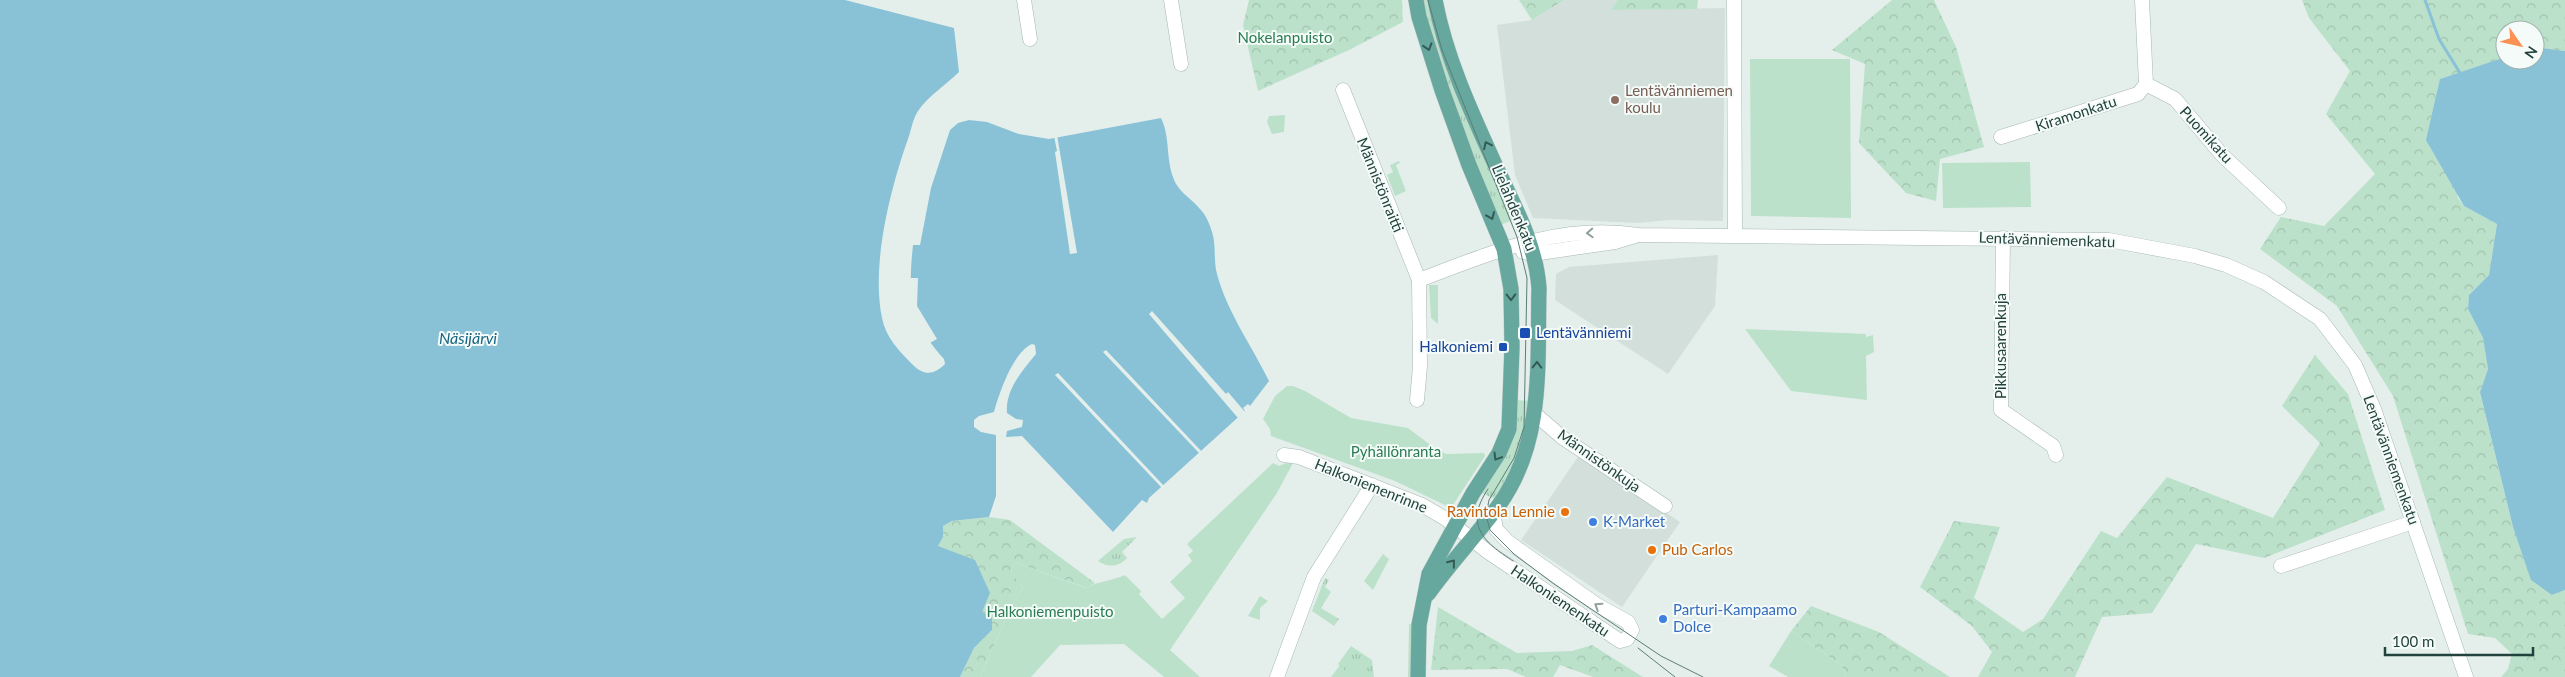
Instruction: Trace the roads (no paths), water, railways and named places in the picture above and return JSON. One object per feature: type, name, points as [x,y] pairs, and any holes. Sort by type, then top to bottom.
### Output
[{"type":"main road","name":"Lielahdenkatu","points":[[1416,0],[1428,49],[1465,155],[1504,249],[1511,289],[1511,396],[1509,429],[1499,453],[1455,526],[1429,574],[1419,625],[1418,677]]},
{"type":"main road","name":"Lielahdenkatu","points":[[1422,602],[1508,491],[1524,460],[1536,414],[1539,288],[1531,247],[1445,42],[1435,0]]},
{"type":"street","points":[[1024,0],[1030,39]]},
{"type":"street","points":[[1172,0],[1182,64]]},
{"type":"street","points":[[1734,0],[1735,235]]},
{"type":"street","points":[[2142,0],[2146,84]]},
{"type":"street","name":"Kiramonkatu","points":[[2001,137],[2138,94],[2146,84]]},
{"type":"street","name":"Puomikatu","points":[[2146,84],[2175,100],[2222,154],[2279,208]]},
{"type":"street","name":"Männistönraitti","points":[[1343,90],[1418,280]]},
{"type":"street","name":"Lentävänniemenkatu","points":[[1504,249],[1615,242],[1638,236],[1735,235],[2109,240],[2195,256],[2226,266],[2264,282],[2320,319],[2355,365],[2374,409],[2466,677]]},
{"type":"street","name":"Pikkusaarenkuja","points":[[2003,238],[2001,410],[2053,446],[2056,455]]},
{"type":"street","points":[[1417,400],[1420,366],[1418,280],[1504,249]]},
{"type":"street","name":"Männistönkuja","points":[[1536,414],[1563,438],[1665,506]]},
{"type":"street","name":"Halkoniemenrinne","points":[[1284,454],[1299,457],[1422,505],[1455,526]]},
{"type":"street","points":[[1277,677],[1314,578],[1372,485]]},
{"type":"street","name":"Halkoniemenkatu","points":[[1455,526],[1620,641],[1627,639],[1632,630],[1628,622],[1597,605],[1507,541],[1496,529],[1492,521],[1492,512]]},
{"type":"street","points":[[2281,566],[2413,522]]},
{"type":"water","name":"Näsijärvi","points":[[0,0],[845,0],[954,28],[959,72],[927,100],[916,114],[895,181],[884,228],[879,275],[879,297],[882,318],[890,338],[903,355],[917,369],[929,373],[945,364],[944,359],[932,345],[917,319],[911,292],[911,262],[913,245],[920,245],[931,188],[950,130],[958,123],[969,120],[987,122],[1019,134],[1049,139],[1161,118],[1166,132],[1169,162],[1175,182],[1202,211],[1208,221],[1213,235],[1216,269],[1221,288],[1233,315],[1269,381],[1250,406],[1248,404],[1243,408],[1245,411],[1149,498],[1147,503],[1142,500],[1113,532],[1022,436],[1006,437],[1007,431],[1022,427],[1023,420],[1016,419],[1007,413],[1007,405],[1016,381],[1036,354],[1035,345],[1032,344],[1025,348],[1008,374],[994,412],[979,416],[974,420],[974,427],[981,432],[996,435],[996,496],[989,517],[952,521],[943,526],[943,537],[938,546],[975,560],[990,593],[982,612],[992,618],[992,630],[974,648],[960,677],[0,677]]},
{"type":"water","points":[[2545,48],[2565,51],[2565,590],[2552,595],[2531,580],[2513,527],[2480,392],[2488,369],[2483,338],[2468,309],[2469,295],[2489,275],[2497,224],[2464,206],[2426,140],[2440,79],[2495,60],[2495,70],[2545,70]]},
{"type":"waterway","points":[[2425,0],[2439,39],[2460,73]]},
{"type":"tram line","points":[[1428,0],[1442,50],[1517,237],[1527,278],[1524,427],[1514,458],[1489,500],[1486,515],[1490,530],[1514,554],[1554,584],[1661,656],[1703,677]]},
{"type":"tram line","points":[[1488,489],[1481,501],[1478,512],[1477,522],[1480,531],[1493,547],[1513,561]]},
{"type":"tram line","points":[[1638,648],[1675,677]]},
{"type":"place","name":"Lentävänniemen koulu","points":[[1615,100]]},
{"type":"place","name":"Lentävänniemi","points":[[1525,333]]},
{"type":"place","name":"Halkoniemi","points":[[1503,347]]},
{"type":"place","name":"Ravintola Lennie","points":[[1565,512]]},
{"type":"place","name":"K-Market","points":[[1593,522]]},
{"type":"place","name":"Pub Carlos","points":[[1652,550]]},
{"type":"place","name":"Parturi-Kampaamo Dolce","points":[[1663,619]]},
{"type":"park label","name":"Nokelanpuisto","points":[[1285,38]]},
{"type":"park label","name":"Pyhällönranta","points":[[1396,452]]},
{"type":"park label","name":"Halkoniemenpuisto","points":[[1050,612]]}]
